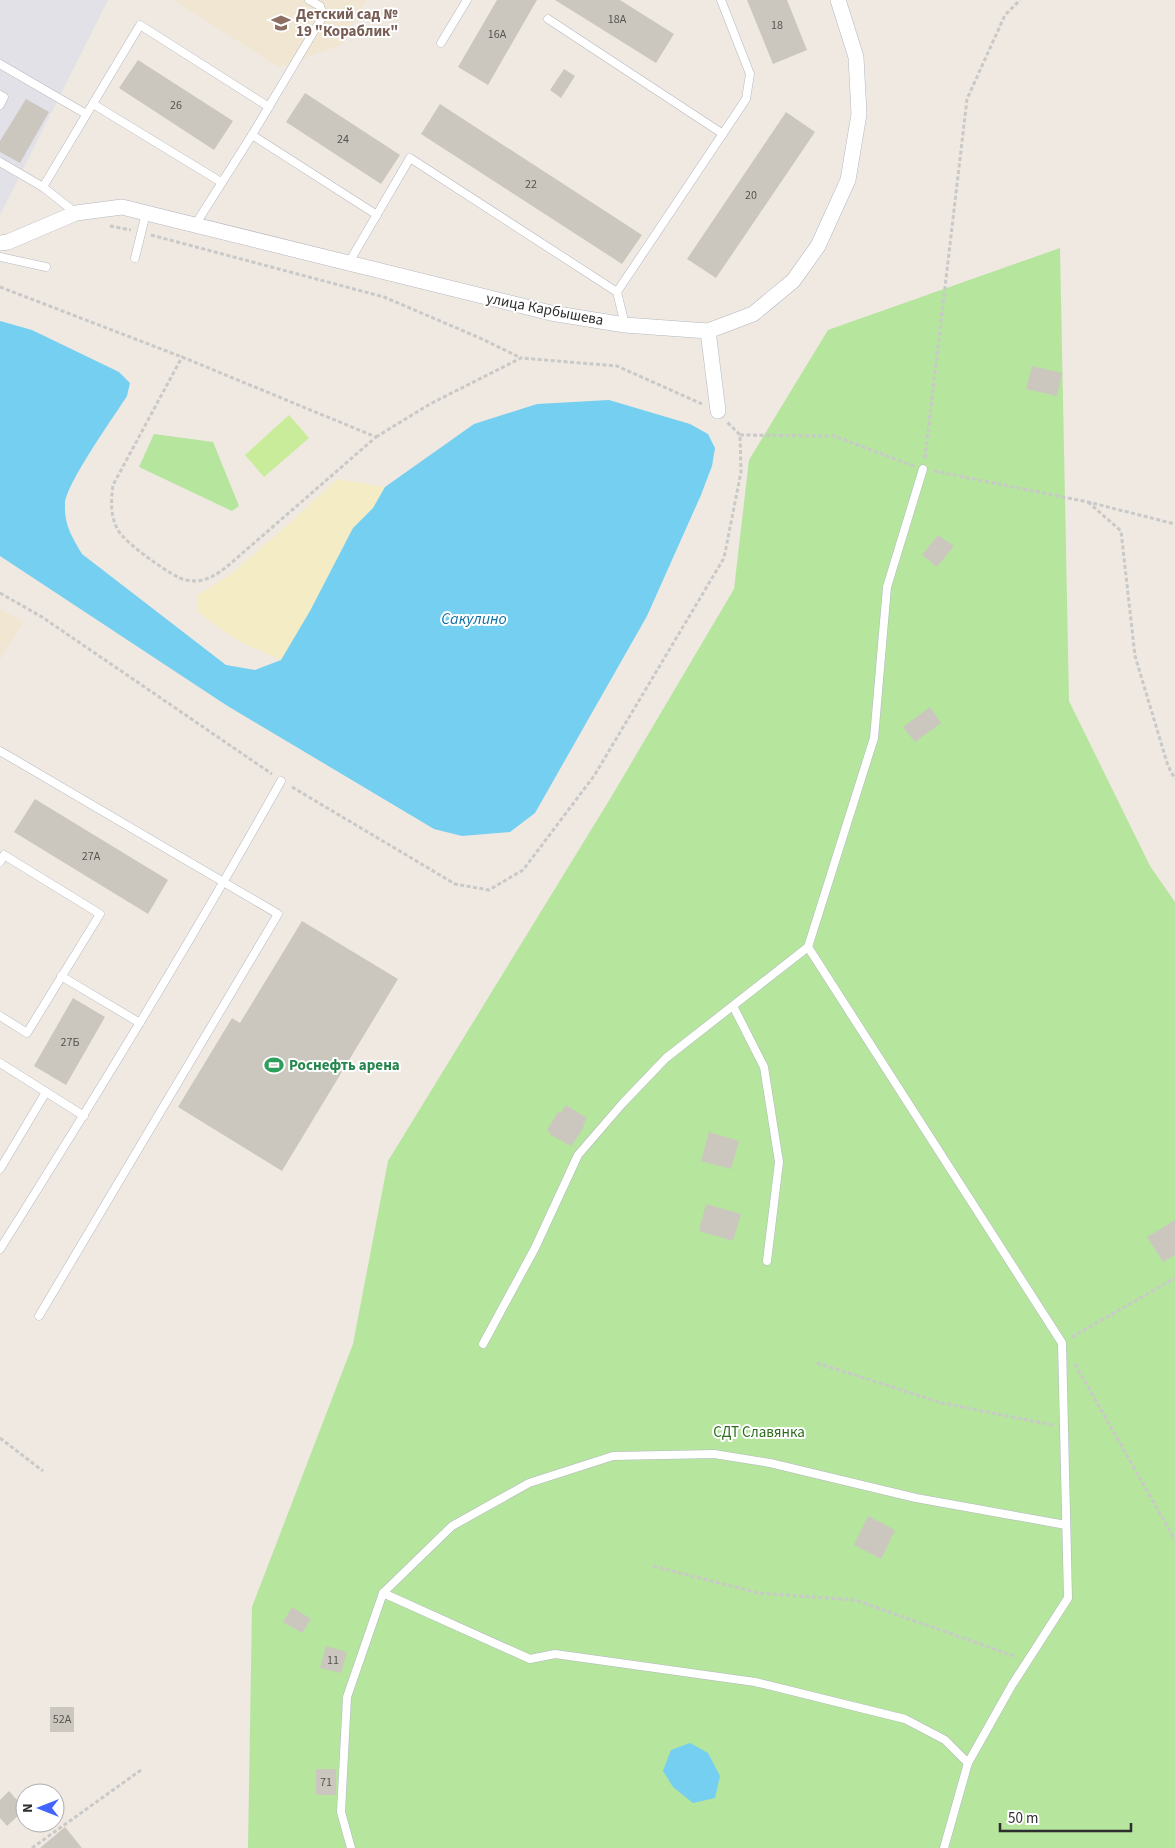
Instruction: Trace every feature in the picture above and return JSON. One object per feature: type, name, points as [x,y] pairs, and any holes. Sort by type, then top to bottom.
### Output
[{"type":"street","name":"улица Карбышева","points":[[0,243],[8,242],[76,213],[122,207],[551,313],[625,325],[708,331],[753,314],[793,281],[818,246],[848,180],[859,114],[856,57],[838,0]]},
{"type":"street","points":[[708,331],[718,411]]},
{"type":"lane","points":[[195,226],[323,16],[320,6],[309,0]]},
{"type":"lane","points":[[441,43],[467,0]]},
{"type":"lane","points":[[617,292],[746,99],[750,74],[721,0]]},
{"type":"lane","points":[[548,19],[723,134]]},
{"type":"lane","points":[[43,187],[140,25],[268,107]]},
{"type":"lane","points":[[0,64],[86,114]]},
{"type":"lane","points":[[0,95],[4,97],[0,105]]},
{"type":"lane","points":[[93,104],[221,182]]},
{"type":"lane","points":[[252,135],[377,215]]},
{"type":"lane","points":[[348,264],[410,158],[617,292],[625,325]]},
{"type":"lane","points":[[0,162],[43,187],[76,213]]},
{"type":"lane","points":[[135,258],[146,213]]},
{"type":"lane","points":[[0,257],[46,267]]},
{"type":"lane","points":[[483,1344],[535,1248],[578,1155],[622,1104],[666,1058],[808,948],[874,738],[887,587],[923,469]]},
{"type":"lane","points":[[0,751],[278,914],[39,1316]]},
{"type":"lane","points":[[0,1250],[140,1023],[224,882],[281,781]]},
{"type":"lane","points":[[0,862],[4,855],[100,914],[27,1033],[0,1016]]},
{"type":"lane","points":[[808,948],[1062,1343],[1068,1598],[1027,1661],[968,1762],[944,1848]]},
{"type":"lane","points":[[62,976],[140,1023]]},
{"type":"lane","points":[[732,1006],[764,1066],[779,1162],[767,1261]]},
{"type":"lane","points":[[0,1063],[84,1116]]},
{"type":"lane","points":[[0,1169],[46,1092]]},
{"type":"lane","points":[[351,1848],[342,1812],[347,1697],[383,1593],[452,1526],[529,1483],[613,1456],[714,1454],[770,1463],[916,1498],[1066,1525]]},
{"type":"lane","points":[[383,1593],[530,1659],[555,1654],[755,1682],[905,1720],[945,1740],[968,1762]]},
{"type":"path","points":[[923,469],[967,99],[1005,15],[1020,0]]},
{"type":"path","points":[[0,593],[42,617],[281,781],[455,884],[489,890],[524,870],[594,776],[724,558],[741,472],[740,436],[718,411],[617,366],[521,358],[480,338],[384,297],[142,232],[105,225]]},
{"type":"path","points":[[0,288],[182,357],[376,437]]},
{"type":"path","points":[[182,357],[113,485],[110,502],[113,519],[125,541],[178,578],[196,581],[212,577],[230,564],[376,437],[430,404],[521,358]]},
{"type":"path","points":[[1175,524],[1088,502],[1121,531],[1135,656],[1168,766],[1175,779]]},
{"type":"path","points":[[1175,1278],[1062,1343],[1175,1540]]},
{"type":"path","points":[[817,1363],[942,1403],[1064,1428]]},
{"type":"path","points":[[0,1438],[43,1471]]},
{"type":"path","points":[[653,1566],[758,1593],[855,1600],[1027,1661]]},
{"type":"path","points":[[32,1848],[142,1770]]},
{"type":"shaded area","points":[[0,0],[108,0],[0,215]]},
{"type":"shaded area","name":"Детский сад № 19 \"Кораблик\"","points":[[173,0],[366,0],[341,45],[279,67]]},
{"type":"shaded area","points":[[0,609],[23,622],[0,660]]},
{"type":"green space","name":"СДТ Славянка","points":[[1060,248],[1069,701],[1150,866],[1175,902],[1175,1848],[248,1848],[252,1607],[353,1344],[388,1161],[610,799],[734,589],[749,460],[828,330]]},
{"type":"green space","points":[[289,415],[309,438],[264,477],[245,455]]},
{"type":"green space","points":[[154,434],[213,442],[239,506],[232,511],[139,467]]},
{"type":"sand","points":[[337,479],[385,487],[373,508],[353,528],[310,611],[281,660],[238,641],[198,612],[198,595],[230,575]]},
{"type":"water","name":"Сакулино","points":[[0,321],[32,330],[119,372],[130,383],[127,396],[81,466],[67,495],[65,511],[67,525],[82,554],[226,665],[255,670],[281,660],[310,611],[353,528],[373,508],[385,487],[474,424],[537,404],[609,400],[690,424],[708,434],[715,448],[712,466],[647,616],[535,813],[510,832],[462,836],[434,829],[226,705],[0,556]]},
{"type":"water","points":[[690,1743],[708,1753],[720,1776],[715,1798],[693,1803],[673,1787],[663,1771],[671,1750]]},
{"type":"building","points":[[497,0],[537,0],[488,85],[458,67]]},
{"type":"building","points":[[555,0],[620,0],[674,34],[656,63]]},
{"type":"building","points":[[747,0],[787,0],[807,50],[773,64]]},
{"type":"building","points":[[138,60],[233,121],[214,150],[119,88]]},
{"type":"building","points":[[564,69],[575,76],[561,98],[550,90]]},
{"type":"building","points":[[305,93],[400,155],[381,184],[286,122]]},
{"type":"building","points":[[26,99],[49,112],[20,163],[0,152],[0,141]]},
{"type":"building","points":[[440,104],[642,235],[622,264],[421,134]]},
{"type":"building","points":[[786,112],[815,132],[716,278],[687,259]]},
{"type":"building","points":[[1032,366],[1062,373],[1057,396],[1026,389]]},
{"type":"building","points":[[938,535],[954,546],[937,567],[922,555]]},
{"type":"building","points":[[930,707],[941,723],[915,742],[903,727]]},
{"type":"building","points":[[35,799],[168,880],[148,914],[14,832]]},
{"type":"building","name":"Роснефть арена","points":[[302,921],[398,979],[282,1171],[178,1107],[232,1018],[240,1023]]},
{"type":"building","points":[[73,998],[105,1017],[66,1085],[34,1066]]},
{"type":"building","points":[[566,1105],[587,1118],[584,1127],[571,1146],[549,1134],[550,1132],[547,1130],[558,1112],[561,1113]]},
{"type":"building","points":[[709,1132],[739,1141],[731,1169],[701,1161]]},
{"type":"building","points":[[706,1204],[741,1214],[733,1241],[699,1231]]},
{"type":"building","points":[[1175,1220],[1175,1255],[1163,1262],[1147,1237]]},
{"type":"building","points":[[868,1516],[895,1530],[881,1559],[854,1545]]},
{"type":"building","points":[[292,1607],[311,1619],[302,1633],[283,1622]]},
{"type":"building","points":[[326,1646],[347,1652],[341,1673],[320,1668]]},
{"type":"building","points":[[50,1707],[74,1707],[74,1732],[50,1732]]},
{"type":"building","points":[[316,1769],[336,1769],[336,1795],[316,1795]]},
{"type":"building","points":[[9,1791],[15,1798],[15,1818],[7,1826],[0,1818],[0,1800]]},
{"type":"building","points":[[65,1827],[82,1848],[40,1848],[58,1833],[65,1833]]},
{"type":"place","name":"Детский сад № 19 \"Кораблик\"","points":[[281,23]]},
{"type":"place","name":"Роснефть арена","points":[[274,1065]]}]
